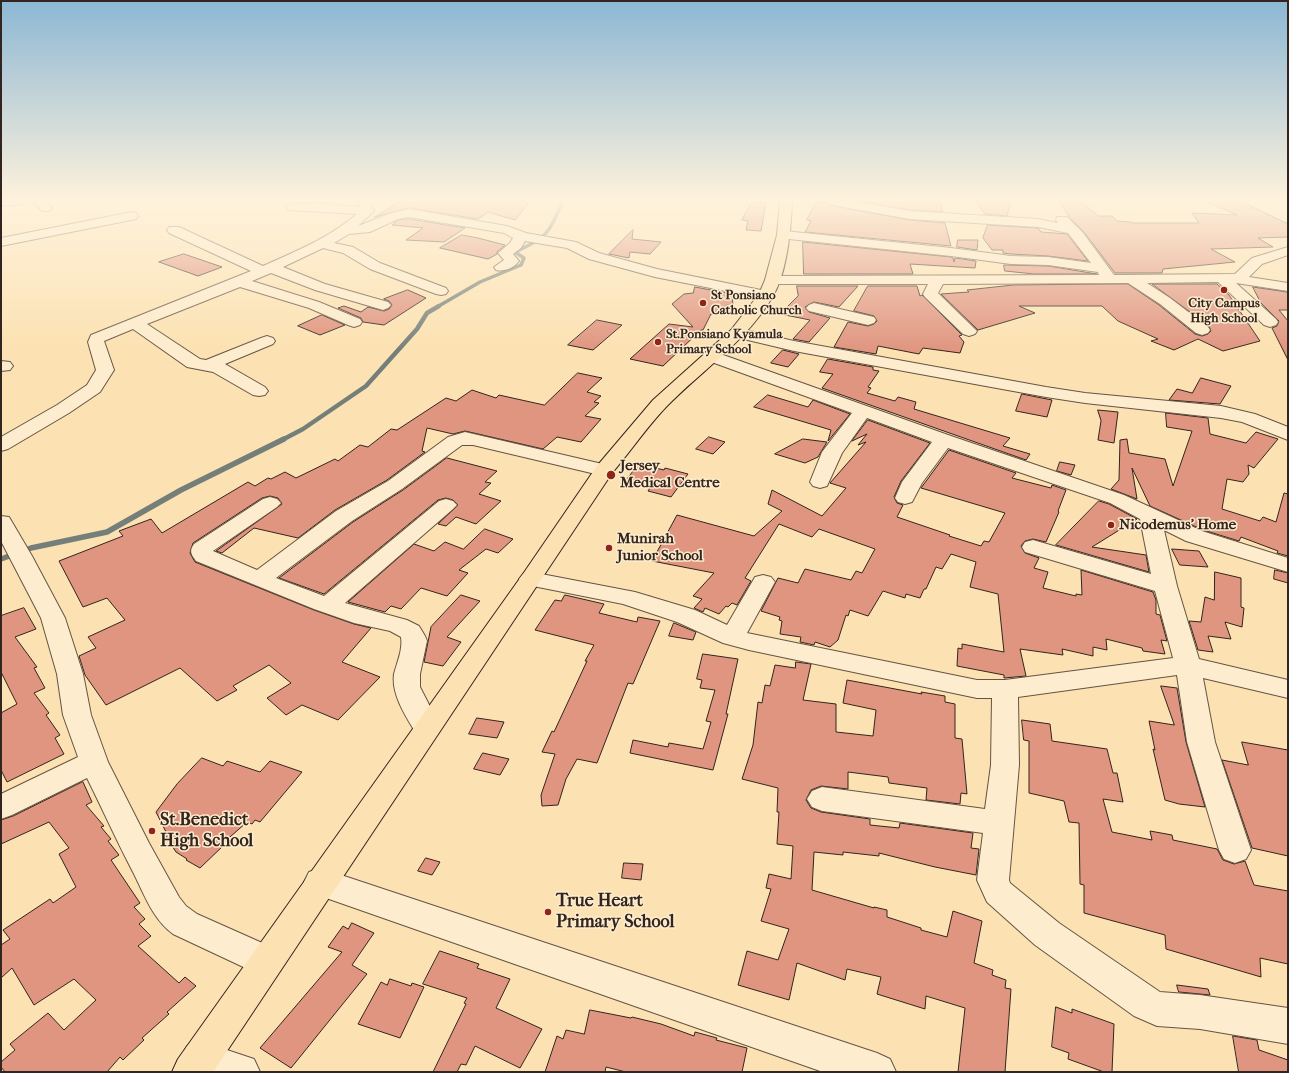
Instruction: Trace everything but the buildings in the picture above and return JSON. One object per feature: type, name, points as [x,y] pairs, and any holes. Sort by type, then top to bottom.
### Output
[{"type":"main road","points":[[196,1065],[320,882],[531,579],[604,470],[659,404],[737,333],[769,287],[779,251]]},
{"type":"street","points":[[224,251],[267,269],[320,287],[383,304]]},
{"type":"street","points":[[1,445],[63,409],[94,388],[105,370],[96,346],[97,338],[239,282],[306,251]]},
{"type":"street","points":[[350,251],[375,266],[441,291]]},
{"type":"street","points":[[501,267],[512,261],[505,253],[508,251]]},
{"type":"street","points":[[584,251],[594,256],[655,274],[833,296],[938,280],[1106,274]]},
{"type":"street","points":[[942,251],[1011,260],[1053,262],[1131,279],[1239,278],[1288,287]]},
{"type":"street","points":[[1089,251],[1106,274]]},
{"type":"street","points":[[1239,278],[1257,261],[1288,251]]},
{"type":"street","points":[[1222,278],[1270,322]]},
{"type":"street","points":[[1131,279],[1165,301],[1202,330]]},
{"type":"street","points":[[938,280],[930,294],[969,330]]},
{"type":"street","points":[[239,282],[314,305],[354,322]]},
{"type":"street","points":[[814,308],[833,296]]},
{"type":"street","points":[[833,296],[868,320]]},
{"type":"street","points":[[135,323],[193,363],[219,368],[259,391]]},
{"type":"street","points":[[737,333],[794,346],[1046,392],[1085,398],[1221,412],[1248,418],[1288,434]]},
{"type":"street","points":[[206,366],[267,341]]},
{"type":"street","points":[[712,356],[944,440],[1118,500],[1205,540],[1288,565]]},
{"type":"street","points":[[820,482],[832,452],[863,411]]},
{"type":"street","points":[[1268,426],[1288,420]]},
{"type":"street","points":[[259,579],[344,516],[395,485],[460,439],[473,439],[604,470]]},
{"type":"street","points":[[906,498],[912,482],[944,440]]},
{"type":"street","points":[[270,503],[202,549],[204,556],[328,605],[364,617],[398,625],[407,629],[413,636],[414,647],[407,668],[407,687],[427,728]]},
{"type":"street","points":[[328,605],[446,504]]},
{"type":"street","points":[[1150,516],[1165,586],[1188,665],[1201,742],[1235,850]]},
{"type":"street","points":[[1,522],[53,618],[70,674],[77,715],[94,762],[167,907],[174,916],[184,924],[266,961]]},
{"type":"street","points":[[1033,547],[1165,586]]},
{"type":"street","points":[[531,579],[627,597],[686,616],[732,637],[749,642],[977,689],[1005,689],[1188,665],[1288,689]]},
{"type":"street","points":[[732,637],[763,582]]},
{"type":"street","points":[[1005,689],[1005,765],[993,880],[998,892],[1047,934],[1147,1004],[1158,1009],[1200,1012],[1288,1026]]},
{"type":"street","points":[[1,807],[94,762]]},
{"type":"street","points":[[822,799],[998,823]]},
{"type":"street","points":[[320,882],[877,1072]]},
{"type":"street","points":[[196,1065],[241,1072]]},
{"type":"waterway","points":[[437,307],[480,282],[521,265],[524,258],[515,252],[517,251]]},
{"type":"waterway","points":[[282,440],[303,429],[366,386],[417,329],[427,313],[439,306]]},
{"type":"waterway","points":[[1,559],[31,548],[107,532],[181,490],[282,440]]},
{"type":"place","name":"City Campus High School","points":[[1224,290]]},
{"type":"place","name":"St Ponsiano Catholic Church","points":[[703,303]]},
{"type":"place","name":"St.Ponsiano Kyamula Primary School","points":[[658,342]]},
{"type":"place","name":"Jersey Medical Centre","points":[[611,475]]},
{"type":"place","name":"Nicodemus’ Home","points":[[1111,525]]},
{"type":"place","name":"Munirah Junior School","points":[[609,548]]},
{"type":"place","name":"St.Benedict High School","points":[[152,831]]},
{"type":"place","name":"True Heart Primary School","points":[[548,912]]}]
